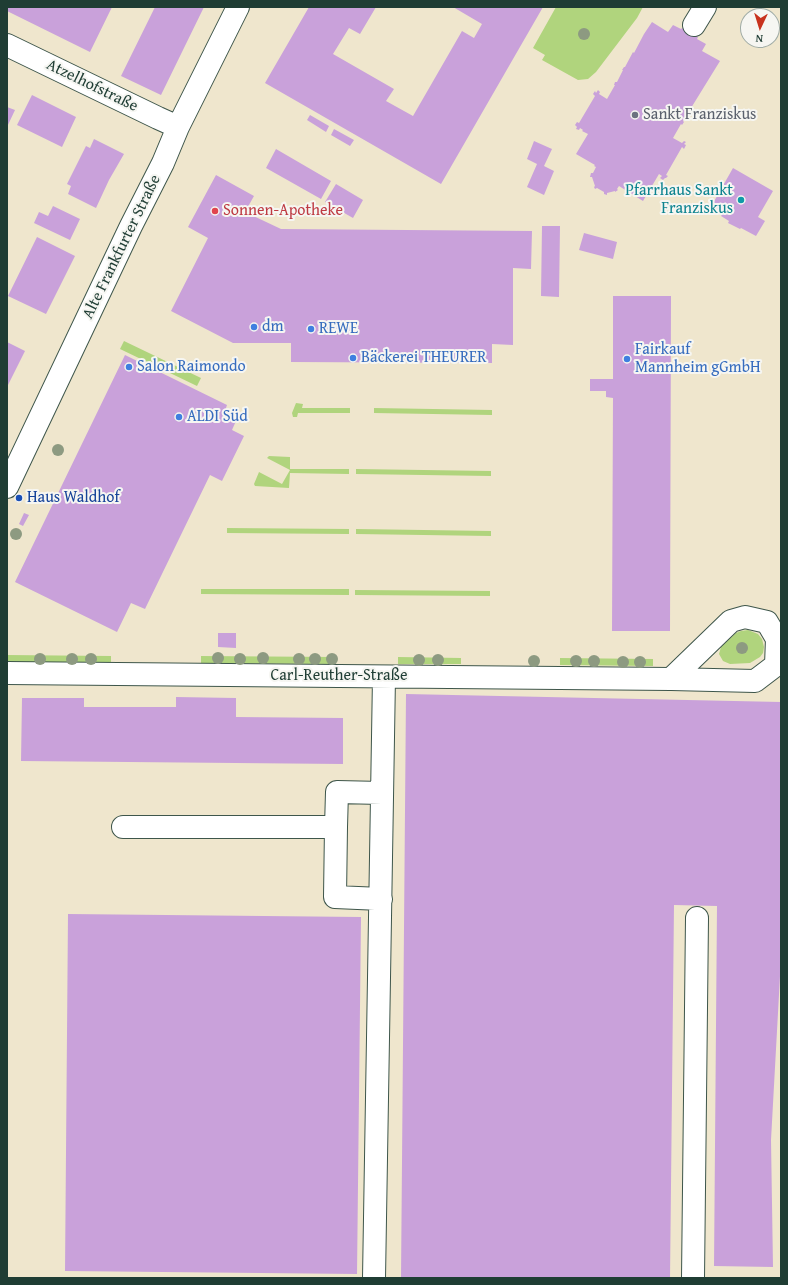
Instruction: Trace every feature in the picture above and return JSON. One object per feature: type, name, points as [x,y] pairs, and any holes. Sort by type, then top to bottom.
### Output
[{"type":"street","name":"Alte Frankfurter Straße","points":[[7,487],[163,163],[178,127],[238,7]]},
{"type":"street","name":"Atzelhofstraße","points":[[7,45],[178,127]]},
{"type":"street","name":"Carl-Reuther-Straße","points":[[7,673],[671,678]]},
{"type":"street","points":[[374,1278],[384,677]]},
{"type":"street","points":[[381,899],[335,897],[337,792],[382,793]]},
{"type":"street","points":[[123,827],[336,827]]},
{"type":"street","points":[[694,1278],[697,918]]},
{"type":"green space","points":[[556,7],[643,7],[637,18],[596,72],[588,79],[578,80],[542,60],[545,55],[533,48]]},
{"type":"green space","points":[[124,341],[201,378],[197,386],[120,349]]},
{"type":"green space","points":[[296,403],[303,404],[302,408],[350,408],[350,413],[298,413],[297,417],[293,417],[292,413]]},
{"type":"green space","points":[[374,408],[492,410],[492,415],[374,413]]},
{"type":"green space","points":[[269,456],[290,457],[290,469],[349,469],[349,474],[290,473],[289,488],[255,486],[254,484],[259,472],[282,484],[290,470],[267,458]]},
{"type":"green space","points":[[356,469],[491,471],[491,476],[356,474]]},
{"type":"green space","points":[[227,528],[349,529],[349,534],[227,533]]},
{"type":"green space","points":[[356,529],[491,531],[491,536],[356,534]]},
{"type":"green space","points":[[201,589],[349,589],[349,595],[201,594]]},
{"type":"green space","points":[[355,590],[490,591],[490,596],[355,595]]},
{"type":"green space","points":[[748,630],[758,634],[762,639],[764,647],[763,653],[760,657],[750,663],[730,664],[723,661],[719,654],[721,647],[736,633]]},
{"type":"green space","points":[[7,655],[111,656],[111,662],[7,662]]},
{"type":"green space","points":[[201,656],[335,657],[335,664],[201,663]]},
{"type":"green space","points":[[398,657],[461,658],[461,664],[398,664]]},
{"type":"green space","points":[[560,658],[653,659],[653,666],[560,665]]},
{"type":"building","points":[[7,7],[112,7],[90,52],[7,11]]},
{"type":"building","points":[[155,7],[204,7],[161,95],[121,76]]},
{"type":"building","points":[[309,7],[376,7],[360,34],[349,28],[333,54],[394,89],[386,101],[413,116],[462,31],[474,38],[482,24],[453,7],[543,7],[441,184],[265,83]]},
{"type":"building","name":"Sankt Franziskus","points":[[652,22],[668,32],[673,25],[690,32],[698,37],[697,39],[706,44],[702,51],[720,61],[673,138],[682,143],[684,141],[686,142],[684,144],[686,145],[684,149],[682,147],[666,175],[668,176],[666,178],[663,180],[660,178],[662,176],[659,174],[643,201],[619,186],[617,189],[618,190],[607,193],[607,195],[597,188],[595,189],[592,177],[590,177],[591,173],[593,173],[596,167],[594,166],[595,165],[576,154],[588,134],[580,128],[579,130],[576,129],[577,127],[575,125],[577,122],[579,123],[595,96],[593,94],[595,91],[596,93],[598,90],[600,92],[599,94],[607,99],[622,70]]},
{"type":"building","points":[[32,95],[76,117],[62,147],[17,125]]},
{"type":"building","points":[[7,107],[15,110],[7,127]]},
{"type":"building","points":[[310,115],[329,126],[326,132],[307,120]]},
{"type":"building","points":[[334,129],[354,140],[350,146],[331,135]]},
{"type":"building","points":[[94,139],[124,154],[109,180],[96,208],[68,194],[71,186],[67,184],[86,146],[90,148]]},
{"type":"building","points":[[534,141],[552,149],[544,166],[554,171],[544,195],[527,187],[537,164],[527,159]]},
{"type":"building","points":[[276,149],[331,181],[321,199],[266,168]]},
{"type":"building","name":"Pfarrhaus Sankt Franziskus","points":[[733,168],[773,191],[758,217],[765,221],[756,236],[728,223],[729,221],[721,216],[724,212],[712,205]]},
{"type":"building","points":[[216,175],[254,196],[245,212],[281,229],[532,231],[531,269],[513,268],[513,345],[492,344],[492,363],[291,362],[291,343],[233,343],[171,311],[208,238],[188,227]]},
{"type":"building","points":[[336,184],[363,200],[353,218],[325,202]]},
{"type":"building","points":[[53,206],[80,219],[70,240],[34,223],[39,212],[48,216]]},
{"type":"building","points":[[542,226],[560,226],[559,297],[541,296]]},
{"type":"building","points":[[584,233],[617,242],[613,259],[579,250]]},
{"type":"building","points":[[37,237],[75,256],[46,314],[8,296]]},
{"type":"building","points":[[613,296],[671,296],[670,631],[612,631],[613,398],[606,397],[606,391],[590,391],[590,379],[613,379]]},
{"type":"building","points":[[7,342],[25,351],[7,387]]},
{"type":"building","points":[[125,355],[227,405],[226,408],[239,414],[232,430],[244,436],[222,481],[210,475],[145,609],[131,603],[117,632],[15,582]]},
{"type":"building","points":[[24,513],[29,515],[23,526],[19,524]]},
{"type":"building","points":[[218,633],[236,633],[236,648],[218,647]]},
{"type":"building","points":[[406,694],[781,702],[781,958],[771,1140],[773,1267],[714,1266],[717,906],[674,905],[670,1278],[401,1278]]},
{"type":"building","points":[[176,697],[236,698],[236,717],[343,718],[343,764],[21,761],[22,698],[84,698],[84,707],[176,707]]},
{"type":"building","points":[[68,914],[361,917],[357,1274],[65,1271]]},
{"type":"place","name":"Sankt Franziskus","points":[[635,115]]},
{"type":"place","name":"Pfarrhaus Sankt Franziskus","points":[[741,200]]},
{"type":"place","name":"Sonnen-Apotheke","points":[[215,211]]},
{"type":"place","name":"dm","points":[[254,327]]},
{"type":"place","name":"REWE","points":[[311,329]]},
{"type":"place","name":"Bäckerei THEURER","points":[[353,358]]},
{"type":"place","name":"Fairkauf Mannheim gGmbH","points":[[627,359]]},
{"type":"place","name":"Salon Raimondo","points":[[129,367]]},
{"type":"place","name":"ALDI Süd","points":[[179,417]]},
{"type":"place","name":"Haus Waldhof","points":[[19,498]]}]
